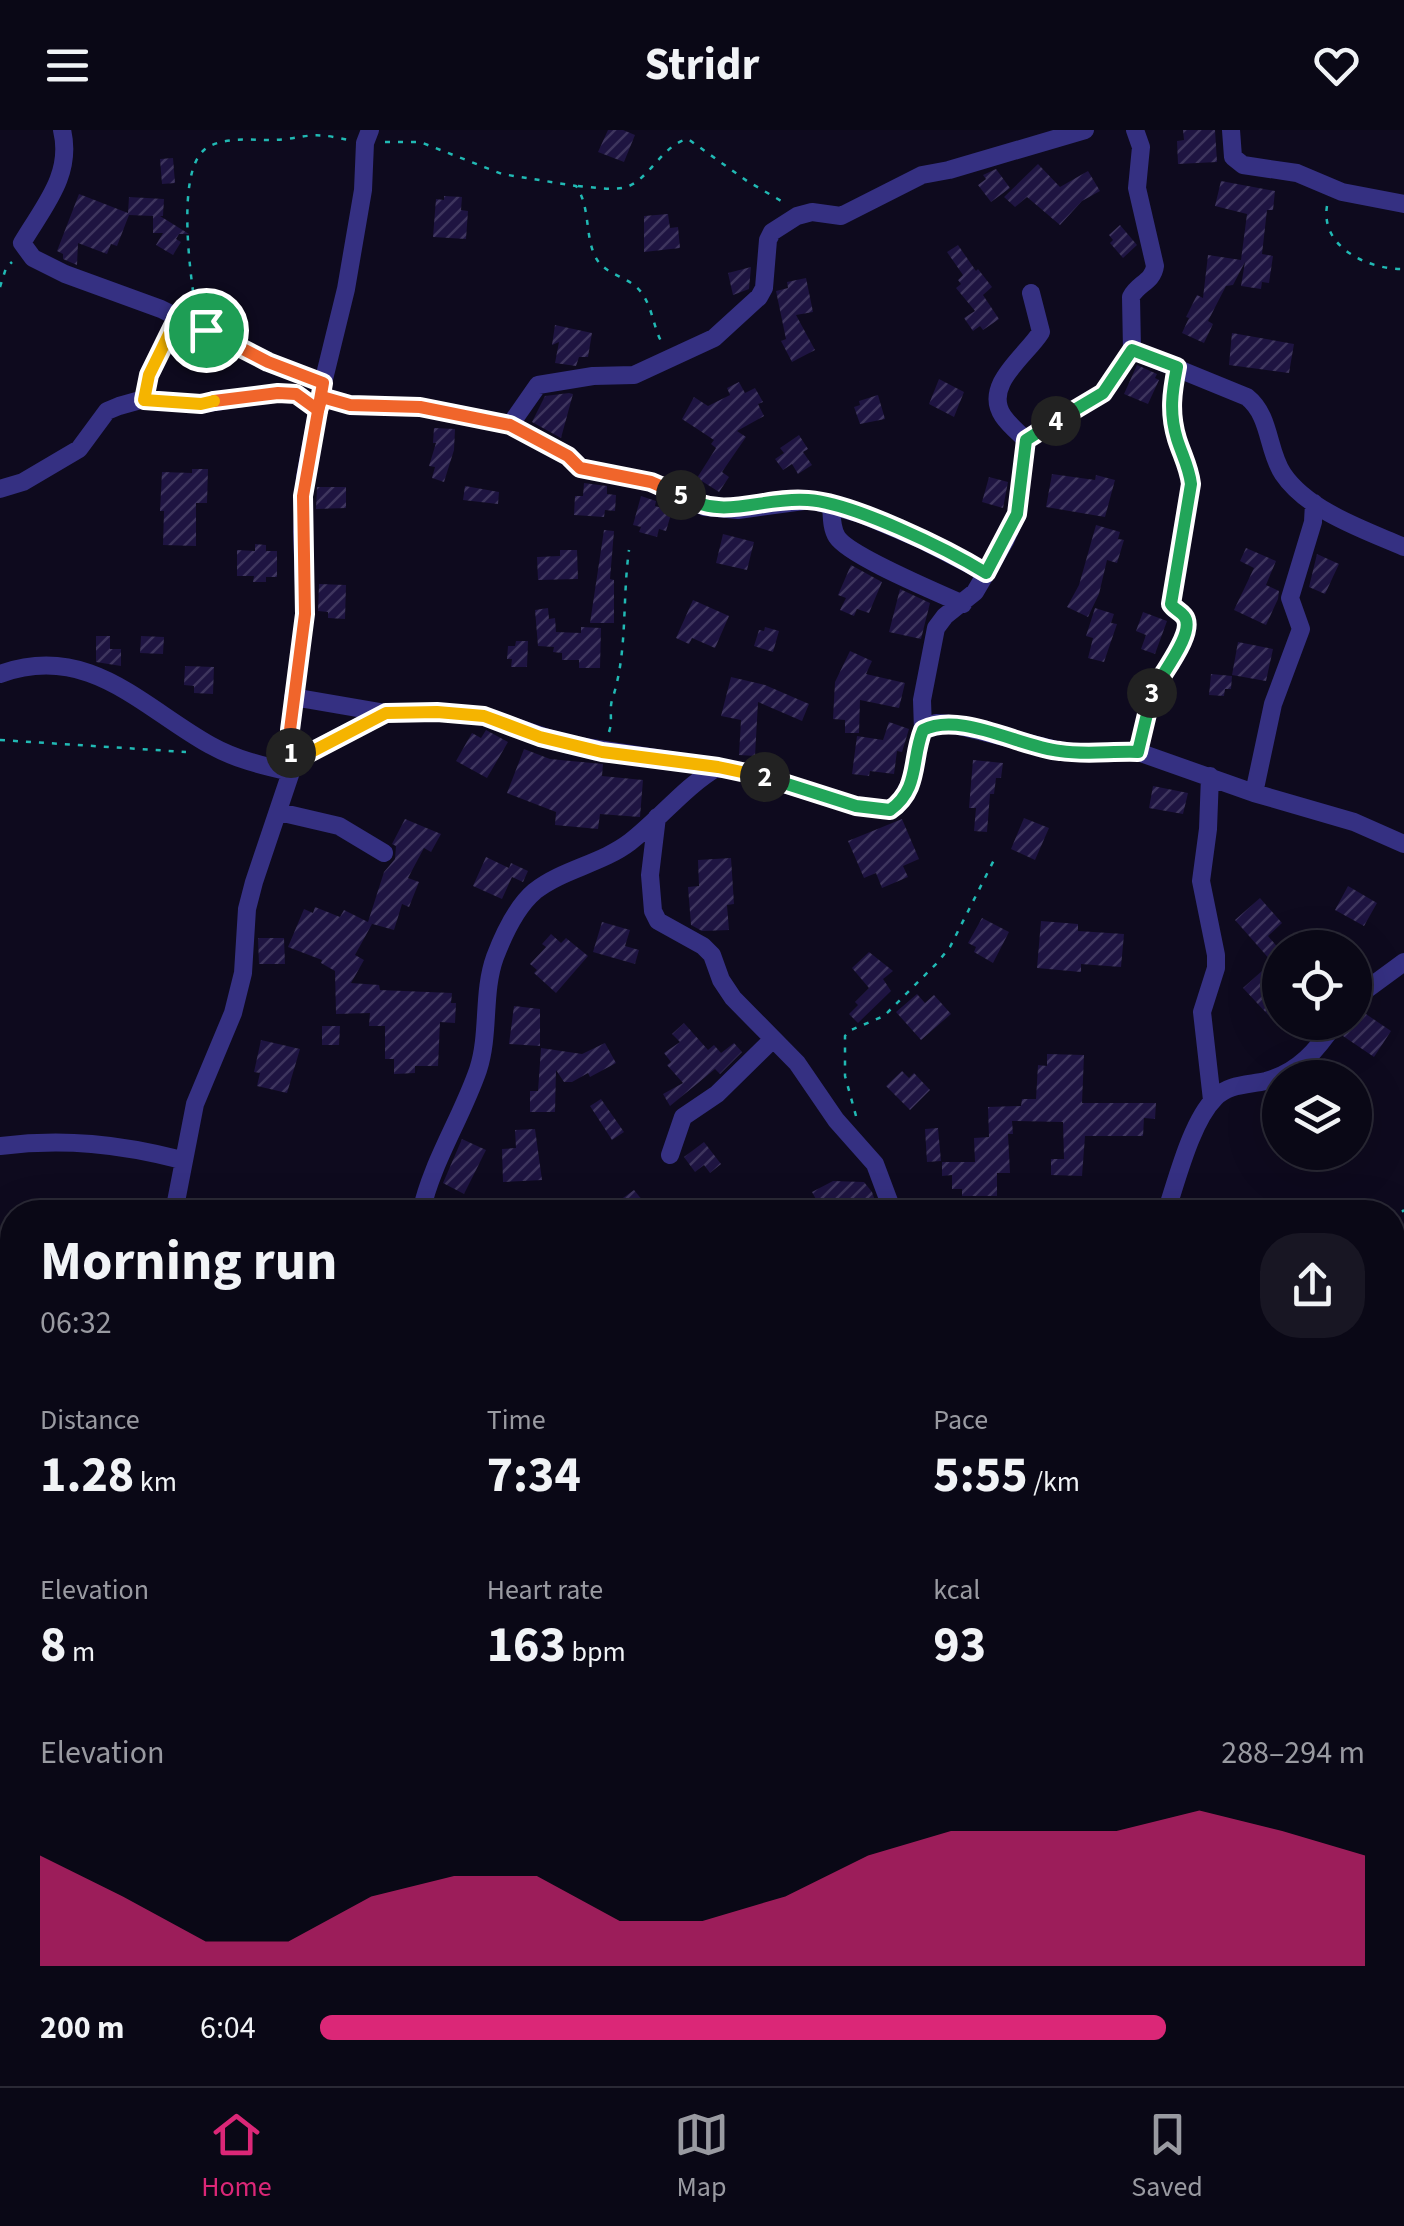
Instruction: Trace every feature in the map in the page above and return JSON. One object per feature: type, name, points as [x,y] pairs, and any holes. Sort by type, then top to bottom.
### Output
[{"type":"street","points":[[62,130],[66,144],[56,189],[22,243],[24,250],[66,274],[178,316],[268,362],[321,397]]},
{"type":"street","points":[[510,425],[538,385],[593,376],[634,375],[714,338],[759,297],[764,288],[768,240],[783,224],[812,212],[841,216],[922,175],[1085,130]]},
{"type":"street","points":[[1026,440],[1103,393],[1132,350],[1132,297],[1151,278],[1155,266],[1137,188],[1141,147],[1135,130]]},
{"type":"street","points":[[1231,130],[1236,162],[1297,173],[1332,189],[1404,204]]},
{"type":"street","points":[[176,1200],[195,1104],[233,1012],[243,973],[247,908],[292,767],[290,730],[305,614],[303,496],[346,289],[363,190],[367,136]]},
{"type":"street","points":[[1026,440],[1001,415],[998,404],[1005,373],[1041,332],[1031,292]]},
{"type":"street","points":[[1132,350],[1247,397],[1258,406],[1282,472],[1293,486],[1314,503],[1404,547]]},
{"type":"street","points":[[0,489],[23,482],[78,449],[107,411],[144,400],[201,404],[296,394],[350,405],[420,407],[510,425],[568,456],[580,468],[651,482],[705,506],[738,510],[810,500],[922,540],[986,573]]},
{"type":"street","points":[[294,697],[386,713],[484,716],[540,737],[602,752],[718,767],[776,780],[856,806],[890,810],[912,787],[923,730],[922,700],[930,643],[945,616],[975,592],[1017,514],[1026,440]]},
{"type":"street","points":[[1254,793],[1274,704],[1300,628],[1290,598],[1314,522],[1314,503]]},
{"type":"street","points":[[831,506],[834,529],[847,548],[962,604]]},
{"type":"street","points":[[0,674],[44,666],[94,673],[130,691],[228,754],[292,767],[386,713]]},
{"type":"street","points":[[923,730],[936,723],[952,724],[1065,752],[1138,752],[1254,793],[1354,822],[1404,844]]},
{"type":"street","points":[[425,1200],[436,1162],[456,1126],[484,1050],[488,990],[495,958],[510,925],[532,893],[628,843],[696,780],[718,767]]},
{"type":"street","points":[[1210,776],[1201,881],[1216,968],[1202,1012],[1212,1100]]},
{"type":"street","points":[[279,812],[339,826],[384,853]]},
{"type":"street","points":[[657,817],[650,875],[652,911],[658,921],[712,955],[733,998],[797,1063],[836,1120],[863,1147],[890,1200]]},
{"type":"street","points":[[1372,986],[1404,962]]},
{"type":"street","points":[[670,1156],[683,1117],[717,1094],[773,1039]]},
{"type":"street","points":[[1170,1200],[1192,1138],[1212,1100],[1224,1090],[1290,1072],[1316,1052],[1324,1040]]},
{"type":"street","points":[[0,1146],[68,1140],[104,1143],[182,1160]]},
{"type":"path","points":[[206,330],[196,308],[189,246],[191,179],[202,151],[214,144],[279,140],[309,132],[367,136],[420,142],[502,174],[576,186],[622,188],[633,185],[672,147],[688,139],[784,202]]},
{"type":"path","points":[[576,186],[582,194],[593,252],[602,266],[640,290],[671,356]]},
{"type":"path","points":[[1332,189],[1325,216],[1338,242],[1370,266],[1404,269]]},
{"type":"path","points":[[0,287],[6,268],[24,250]]},
{"type":"path","points":[[144,400],[149,375],[178,316]]},
{"type":"path","points":[[1138,752],[1152,695],[1179,647],[1186,625],[1184,616],[1171,604],[1191,484],[1190,467],[1177,439],[1170,404],[1177,367]]},
{"type":"path","points":[[602,752],[613,722],[611,707],[620,683],[629,550]]},
{"type":"path","points":[[0,740],[198,753]]},
{"type":"path","points":[[863,1147],[844,1076],[846,1036],[884,1016],[937,963],[950,947],[996,856]]},
{"type":"building","points":[[608,130],[635,135],[624,162],[598,152]]},
{"type":"building","points":[[1183,130],[1215,130],[1217,162],[1178,164],[1177,141],[1184,140]]},
{"type":"building","points":[[173,158],[175,183],[162,184],[160,159]]},
{"type":"building","points":[[1038,164],[1060,187],[1088,171],[1100,191],[1082,201],[1060,225],[1027,197],[1015,207],[1004,197]]},
{"type":"building","points":[[996,169],[1010,188],[991,202],[978,185],[986,179],[983,175]]},
{"type":"building","points":[[1221,181],[1275,191],[1273,210],[1267,210],[1262,254],[1273,256],[1269,283],[1262,282],[1261,289],[1241,286],[1245,262],[1233,285],[1226,286],[1208,321],[1213,324],[1204,343],[1182,333],[1189,318],[1186,317],[1197,295],[1203,298],[1208,255],[1241,260],[1247,214],[1215,206]]},
{"type":"building","points":[[79,194],[128,213],[129,197],[164,199],[160,216],[189,234],[179,234],[176,239],[181,242],[173,255],[156,245],[163,233],[153,233],[153,216],[129,215],[117,246],[111,244],[107,254],[78,243],[77,265],[63,259],[57,251]]},
{"type":"building","points":[[444,196],[462,197],[461,210],[468,211],[466,239],[433,237],[436,199],[444,200]]},
{"type":"building","points":[[668,214],[670,228],[678,227],[680,248],[644,252],[644,216]]},
{"type":"building","points":[[1120,225],[1137,245],[1123,258],[1110,243],[1113,240],[1109,235]]},
{"type":"building","points":[[958,245],[992,287],[983,295],[999,319],[983,330],[980,326],[973,331],[964,318],[975,311],[956,288],[963,275],[947,252]]},
{"type":"building","points":[[751,267],[749,289],[733,295],[728,273]]},
{"type":"building","points":[[806,278],[813,312],[796,315],[815,350],[792,362],[781,341],[786,339],[776,291],[788,288],[787,282]]},
{"type":"building","points":[[555,325],[592,333],[588,357],[579,357],[576,366],[555,363],[559,342],[552,345]]},
{"type":"building","points":[[1232,333],[1294,344],[1289,373],[1229,365]]},
{"type":"building","points":[[1137,365],[1157,374],[1155,378],[1159,380],[1148,404],[1124,394]]},
{"type":"building","points":[[939,379],[964,392],[954,417],[929,404]]},
{"type":"building","points":[[739,382],[745,393],[755,388],[763,402],[758,404],[764,416],[737,431],[746,437],[722,472],[729,477],[719,492],[697,478],[716,448],[711,444],[714,440],[682,419],[694,397],[708,406],[730,395],[727,388]]},
{"type":"building","points":[[573,394],[561,438],[532,422],[545,396]]},
{"type":"building","points":[[878,395],[885,419],[860,424],[854,407],[860,405],[859,401]]},
{"type":"building","points":[[434,428],[455,429],[454,450],[444,482],[432,478],[435,467],[429,466],[436,443]]},
{"type":"building","points":[[799,435],[808,449],[803,452],[812,465],[798,474],[792,464],[783,470],[775,459],[784,453],[780,448]]},
{"type":"building","points":[[192,469],[208,469],[207,503],[196,503],[196,546],[163,545],[162,472],[192,473]]},
{"type":"building","points":[[1052,474],[1095,480],[1096,475],[1115,480],[1105,517],[1046,507]]},
{"type":"building","points":[[989,477],[1008,482],[1003,508],[982,502]]},
{"type":"building","points":[[584,483],[607,486],[607,494],[616,495],[615,511],[605,510],[604,517],[574,515],[575,496],[583,496]]},
{"type":"building","points":[[465,486],[499,492],[498,504],[463,500]]},
{"type":"building","points":[[317,487],[346,487],[346,508],[316,509]]},
{"type":"building","points":[[641,496],[672,511],[666,531],[659,529],[657,537],[639,532],[641,527],[633,525]]},
{"type":"building","points":[[1096,525],[1120,532],[1118,539],[1124,540],[1117,563],[1107,560],[1099,594],[1088,617],[1067,607],[1079,585]]},
{"type":"building","points":[[604,530],[614,531],[610,579],[614,580],[614,623],[590,623]]},
{"type":"building","points":[[723,534],[754,542],[747,570],[716,563]]},
{"type":"building","points":[[255,544],[266,545],[266,551],[277,551],[277,577],[253,582],[254,576],[237,576],[237,550],[255,551]]},
{"type":"building","points":[[1246,548],[1276,561],[1266,585],[1279,591],[1278,599],[1266,625],[1234,610],[1254,568],[1240,561]]},
{"type":"building","points":[[560,550],[577,550],[578,579],[538,580],[537,557],[560,556]]},
{"type":"building","points":[[1317,554],[1339,564],[1325,594],[1309,587]]},
{"type":"building","points":[[851,565],[882,582],[869,613],[857,609],[854,616],[840,610],[846,598],[838,595]]},
{"type":"building","points":[[319,584],[346,585],[345,619],[328,618],[328,612],[318,611]]},
{"type":"building","points":[[900,589],[930,603],[921,639],[889,632]]},
{"type":"building","points":[[693,600],[729,616],[715,648],[692,638],[689,644],[676,638]]},
{"type":"building","points":[[548,608],[549,619],[555,618],[556,632],[581,633],[581,627],[601,628],[600,668],[579,668],[579,660],[562,660],[562,653],[553,652],[554,647],[538,646],[535,610]]},
{"type":"building","points":[[1095,608],[1114,614],[1111,623],[1117,624],[1104,662],[1088,658],[1093,638],[1086,636]]},
{"type":"building","points":[[1143,612],[1167,621],[1155,654],[1141,649],[1146,635],[1136,631]]},
{"type":"building","points":[[765,627],[779,631],[773,652],[754,646],[759,630],[764,631]]},
{"type":"building","points":[[96,636],[110,636],[110,649],[121,649],[121,666],[96,662]]},
{"type":"building","points":[[141,636],[164,637],[163,654],[140,653]]},
{"type":"building","points":[[516,641],[528,641],[527,667],[511,667],[512,659],[507,659],[508,646],[515,646]]},
{"type":"building","points":[[1238,642],[1273,649],[1266,681],[1232,675]]},
{"type":"building","points":[[850,651],[872,661],[866,674],[905,683],[899,708],[860,700],[859,733],[845,733],[845,720],[833,719],[835,682]]},
{"type":"building","points":[[185,666],[214,667],[213,694],[194,693],[194,686],[184,685]]},
{"type":"building","points":[[1211,674],[1232,676],[1231,689],[1225,689],[1224,696],[1209,695]]},
{"type":"building","points":[[731,677],[765,685],[809,704],[802,721],[758,702],[755,756],[739,755],[741,720],[721,716]]},
{"type":"building","points":[[889,722],[909,729],[902,752],[897,751],[894,774],[852,774],[857,736],[883,740]]},
{"type":"building","points":[[486,730],[508,742],[487,778],[456,761],[472,733],[481,738]]},
{"type":"building","points":[[524,749],[550,759],[603,764],[602,776],[643,780],[640,817],[600,814],[598,829],[555,825],[556,812],[507,793]]},
{"type":"building","points":[[973,760],[1003,763],[1001,778],[996,778],[994,794],[990,794],[987,832],[974,831],[976,808],[969,808]]},
{"type":"building","points":[[1153,786],[1188,793],[1183,814],[1149,808]]},
{"type":"building","points":[[1024,818],[1049,828],[1035,860],[1011,849]]},
{"type":"building","points":[[405,819],[441,834],[431,852],[424,848],[408,878],[419,882],[409,907],[402,904],[394,930],[369,923],[372,924],[355,955],[364,960],[351,983],[379,985],[380,990],[452,993],[451,1003],[456,1003],[455,1023],[440,1022],[438,1066],[415,1066],[415,1073],[394,1074],[394,1059],[385,1059],[385,1026],[369,1026],[370,1013],[336,1014],[335,971],[322,960],[288,947],[304,909],[313,913],[315,907],[340,917],[344,910],[368,922],[384,872],[395,859],[396,846],[392,844]]},
{"type":"building","points":[[902,819],[919,859],[903,866],[908,877],[882,888],[876,873],[864,878],[848,841]]},
{"type":"building","points":[[486,857],[509,868],[511,863],[528,871],[523,882],[512,877],[502,899],[473,886]]},
{"type":"building","points":[[731,858],[734,904],[727,905],[729,930],[702,931],[691,925],[688,887],[699,886],[698,860]]},
{"type":"building","points":[[1348,886],[1377,903],[1364,926],[1335,910]]},
{"type":"building","points":[[1260,898],[1282,923],[1274,930],[1262,930],[1262,951],[1235,920]]},
{"type":"building","points":[[982,918],[1009,932],[993,963],[974,952],[976,947],[968,943]]},
{"type":"building","points":[[1041,921],[1078,924],[1078,931],[1124,934],[1121,967],[1081,964],[1081,972],[1037,968]]},
{"type":"building","points":[[602,922],[630,930],[625,946],[639,950],[635,964],[593,952]]},
{"type":"building","points":[[551,934],[561,943],[566,938],[588,956],[556,993],[534,973],[537,970],[530,964],[546,947],[542,944]]},
{"type":"building","points":[[258,938],[284,938],[285,964],[259,964]]},
{"type":"building","points":[[869,952],[893,971],[883,979],[891,991],[858,1023],[849,1014],[869,988],[852,968]]},
{"type":"building","points":[[1262,971],[1262,1008],[1243,988]]},
{"type":"building","points":[[917,994],[925,1003],[934,995],[951,1014],[921,1040],[896,1012]]},
{"type":"building","points":[[514,1006],[540,1009],[540,1046],[509,1044]]},
{"type":"building","points":[[1372,1018],[1391,1031],[1374,1057],[1349,1040],[1372,1040]]},
{"type":"building","points":[[684,1023],[708,1050],[714,1045],[721,1053],[734,1043],[742,1052],[720,1074],[715,1069],[670,1106],[663,1094],[683,1083],[667,1065],[671,1062],[664,1053],[680,1042],[672,1034]]},
{"type":"building","points":[[322,1026],[340,1026],[339,1045],[322,1045]]},
{"type":"building","points":[[261,1040],[300,1049],[287,1093],[257,1086],[260,1073],[254,1072]]},
{"type":"building","points":[[605,1043],[616,1063],[572,1082],[564,1082],[556,1070],[555,1112],[530,1112],[530,1091],[538,1091],[541,1048],[582,1054]]},
{"type":"building","points":[[1047,1054],[1084,1055],[1082,1103],[1156,1103],[1155,1119],[1144,1118],[1143,1136],[1085,1136],[1082,1176],[1051,1175],[1051,1159],[1064,1159],[1063,1122],[1012,1121],[1013,1134],[1008,1134],[1010,1173],[997,1173],[997,1196],[962,1196],[962,1189],[952,1189],[952,1175],[942,1176],[942,1162],[975,1162],[974,1138],[989,1137],[988,1107],[1021,1106],[1022,1099],[1036,1099],[1038,1065],[1047,1066]]},
{"type":"building","points":[[902,1071],[909,1078],[914,1073],[930,1090],[910,1110],[886,1086]]},
{"type":"building","points":[[601,1099],[624,1132],[612,1140],[590,1106]]},
{"type":"building","points":[[938,1128],[941,1161],[927,1162],[925,1129]]},
{"type":"building","points":[[535,1129],[542,1180],[503,1182],[502,1149],[516,1148],[515,1130]]},
{"type":"building","points":[[462,1139],[486,1150],[464,1194],[443,1183]]},
{"type":"building","points":[[704,1142],[721,1164],[710,1173],[704,1165],[695,1172],[684,1157]]},
{"type":"building","points":[[833,1181],[864,1182],[875,1200],[816,1200],[812,1192]]},
{"type":"building","points":[[634,1190],[642,1200],[620,1200]]},
{"type":"route","points":[[206,330],[178,316],[149,375],[144,400],[201,404],[278,393],[296,394],[318,410],[322,397],[350,405],[441,410],[510,425],[568,456],[580,468],[651,482],[691,502],[721,510],[810,500],[861,514],[986,573],[1017,514],[1026,440],[1103,393],[1132,350],[1177,367],[1170,404],[1177,439],[1190,467],[1191,484],[1171,604],[1184,616],[1185,633],[1152,695],[1138,752],[1047,750],[988,732],[936,723],[923,730],[918,742],[912,787],[890,810],[856,806],[745,772],[566,744],[464,713],[386,713],[292,762],[290,730],[305,614],[303,496],[322,397],[323,383],[268,362],[206,330]]}]
